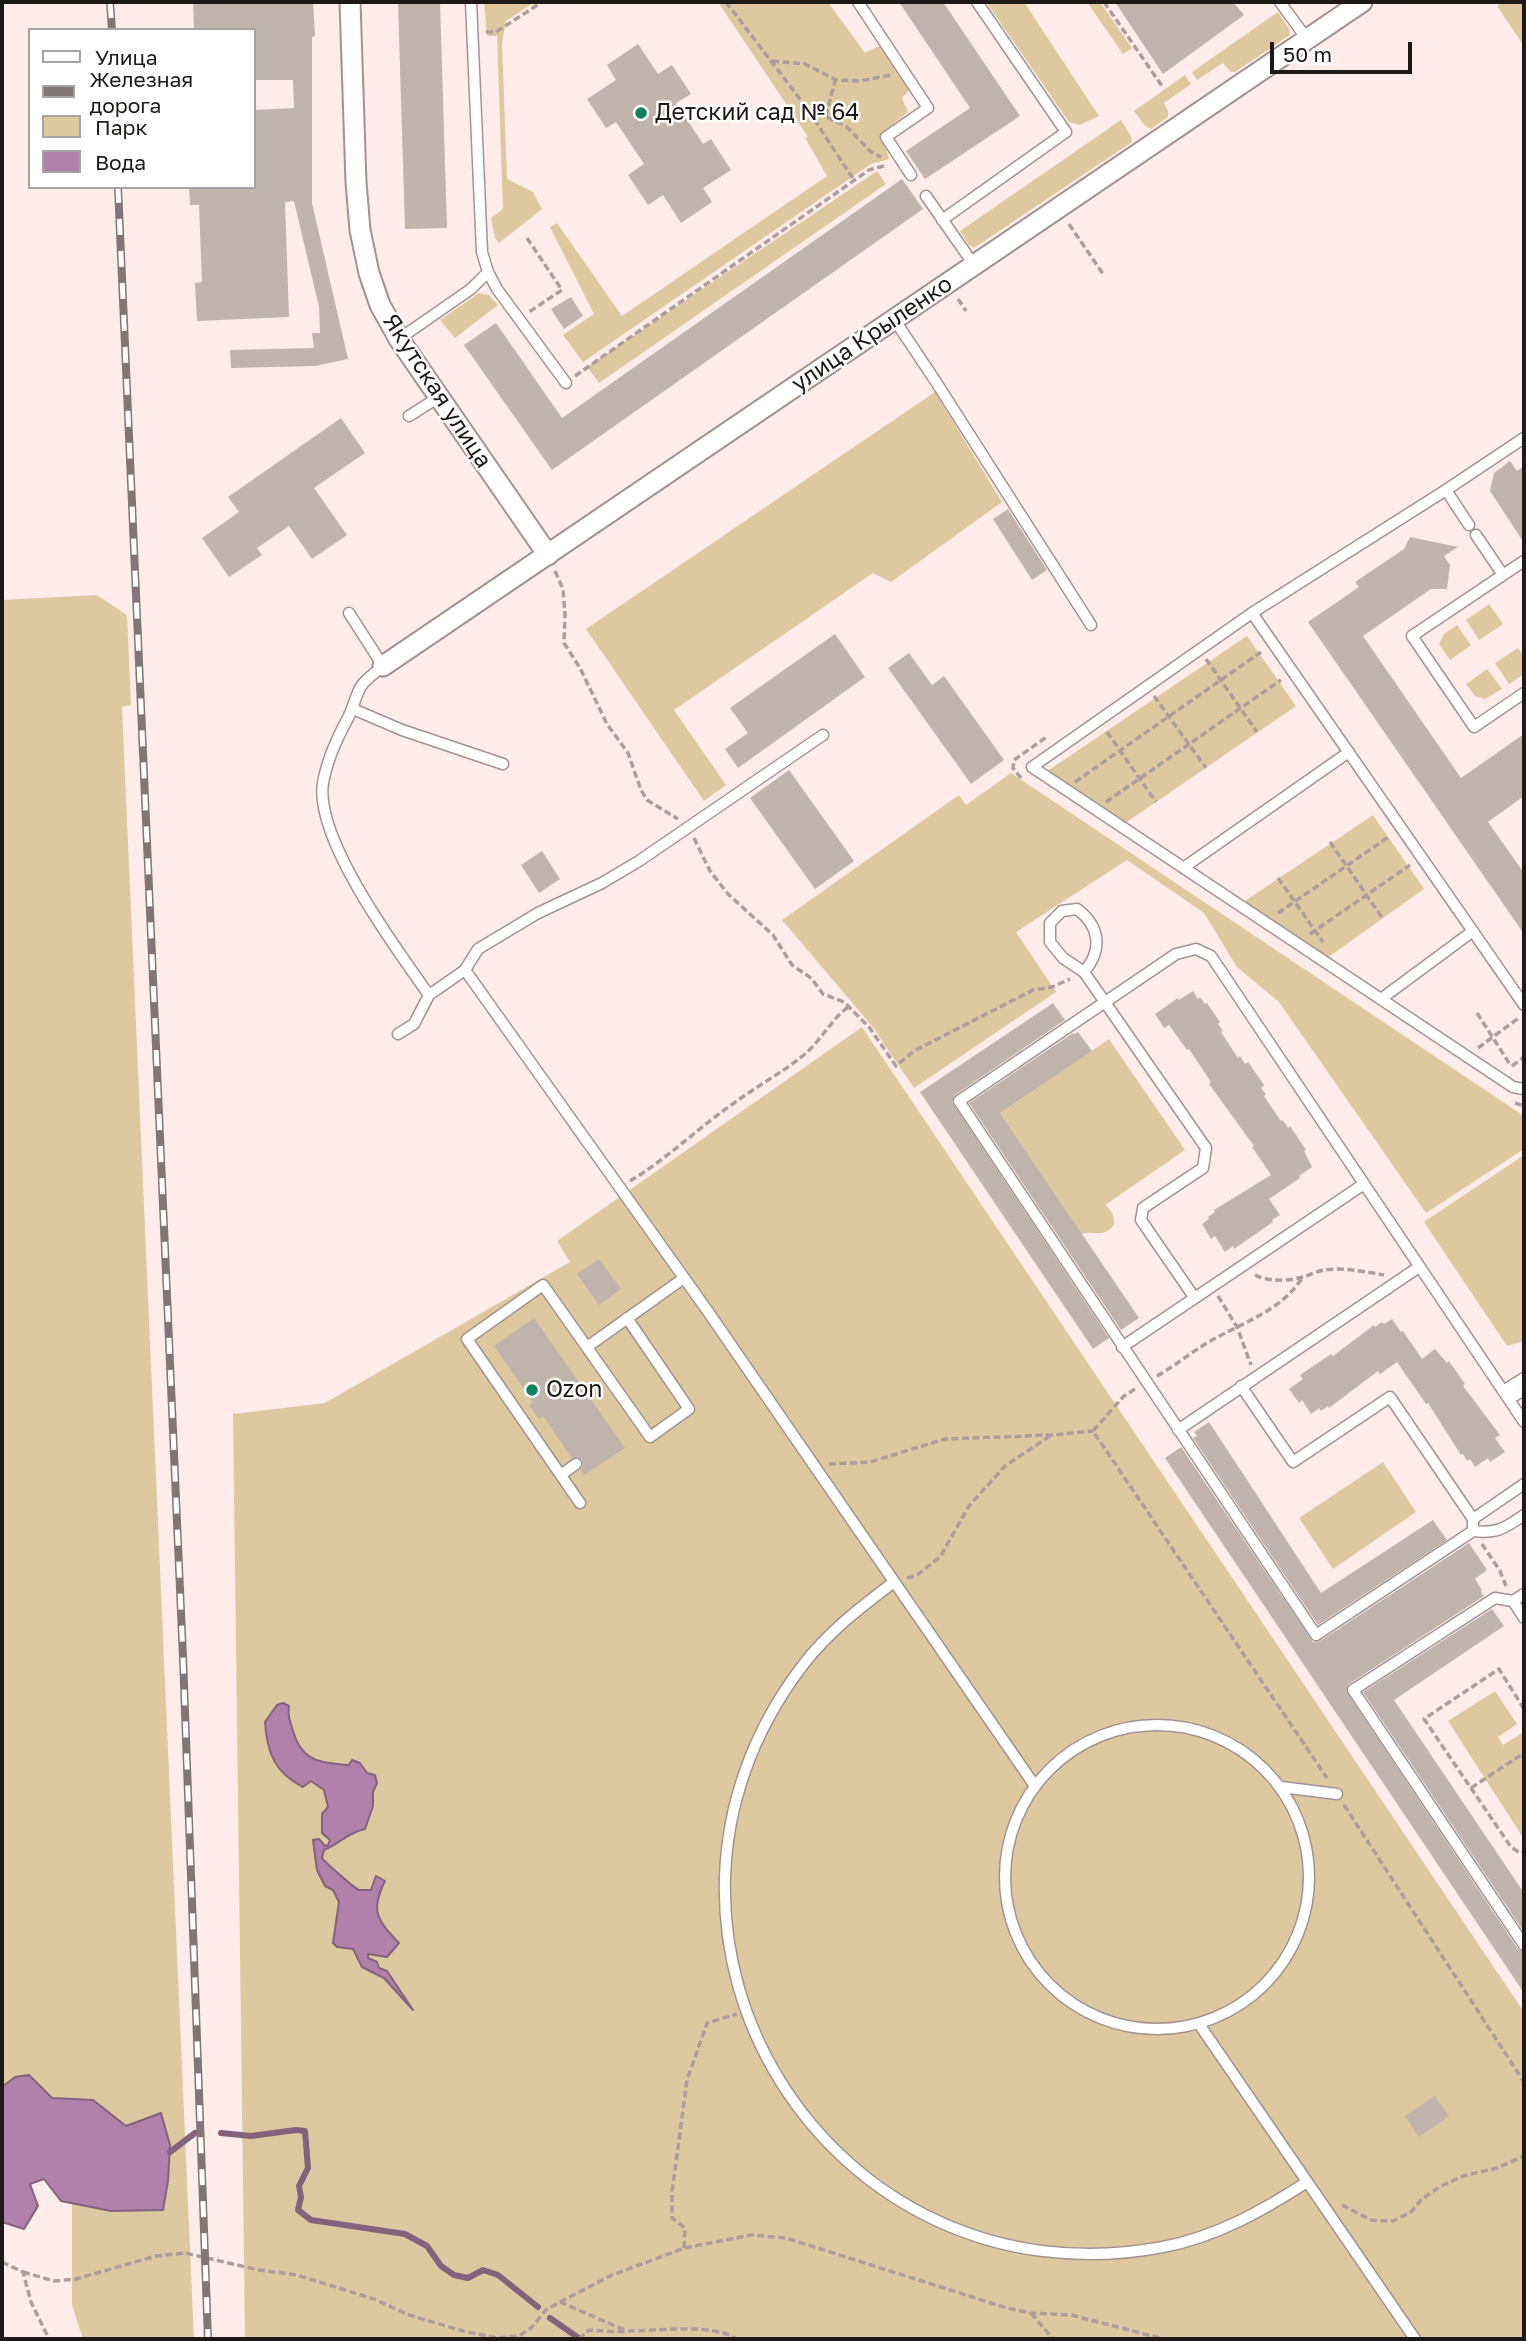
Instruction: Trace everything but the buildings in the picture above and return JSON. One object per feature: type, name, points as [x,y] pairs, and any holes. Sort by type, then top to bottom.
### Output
[{"type":"street","name":"Якутская улица","points":[[349,2],[360,230],[369,273],[380,305],[399,339],[548,555]]},
{"type":"street","name":"улица Крыленко","points":[[383,666],[1362,2]]},
{"type":"lane","points":[[471,2],[482,253],[488,272],[566,383]]},
{"type":"lane","points":[[858,2],[928,108],[886,137],[911,175]]},
{"type":"lane","points":[[942,220],[1066,132],[977,2]]},
{"type":"lane","points":[[1280,2],[1307,39]]},
{"type":"lane","points":[[926,196],[974,265]]},
{"type":"lane","points":[[399,339],[471,289],[488,272]]},
{"type":"lane","points":[[894,319],[1091,625]]},
{"type":"lane","points":[[409,416],[439,397]]},
{"type":"lane","points":[[1524,438],[1252,613],[1032,767],[1513,1087],[1524,1089]]},
{"type":"lane","points":[[1446,490],[1469,526]]},
{"type":"lane","points":[[1476,535],[1503,575]]},
{"type":"lane","points":[[1524,561],[1412,636],[1474,727],[1524,693]]},
{"type":"lane","points":[[349,613],[383,666],[360,686],[353,709],[335,741],[322,784],[326,818],[378,924],[429,995]]},
{"type":"lane","points":[[1252,613],[1524,1005]]},
{"type":"lane","points":[[353,709],[402,730],[503,764]]},
{"type":"lane","points":[[398,1034],[414,1024],[429,995],[465,970],[478,949],[538,913],[602,883],[689,828],[823,735]]},
{"type":"lane","points":[[1183,868],[1349,752]]},
{"type":"lane","points":[[1084,972],[1096,954],[1096,932],[1088,918],[1077,909],[1062,911],[1050,923],[1050,942],[1063,958],[1084,972],[1107,1002],[1206,1148],[1203,1168],[1143,1209],[1141,1220],[1194,1297]]},
{"type":"lane","points":[[1381,999],[1473,931]]},
{"type":"lane","points":[[1524,1422],[1211,956],[1196,949],[1176,954],[959,1101],[1316,1635],[1473,1531],[1490,1534],[1524,1515]]},
{"type":"lane","points":[[465,970],[684,1278],[1035,1786]]},
{"type":"lane","points":[[1122,1347],[1364,1184]]},
{"type":"lane","points":[[1178,1430],[1419,1267]]},
{"type":"lane","points":[[587,1347],[684,1278]]},
{"type":"lane","points":[[580,1503],[467,1339],[543,1285],[650,1437],[689,1409],[627,1318]]},
{"type":"lane","points":[[1506,1395],[1524,1378]]},
{"type":"lane","points":[[1241,1386],[1293,1462],[1390,1396],[1472,1519],[1473,1531]]},
{"type":"lane","points":[[1506,1395],[1524,1390]]},
{"type":"lane","points":[[562,1474],[576,1464]]},
{"type":"lane","points":[[1472,1519],[1524,1484]]},
{"type":"lane","points":[[894,1582],[846,1619],[804,1664],[770,1714],[745,1770],[730,1830],[725,1891],[730,1952],[745,2011],[766,2059],[787,2092],[828,2144],[867,2179],[911,2207],[958,2230],[996,2241],[1060,2253],[1112,2253],[1165,2247],[1215,2232],[1263,2210],[1307,2182]]},
{"type":"lane","points":[[1524,1594],[1514,1601],[1495,1598],[1353,1690],[1524,1945]]},
{"type":"lane","points":[[1514,1601],[1524,1618]]},
{"type":"lane","points":[[1158,1725],[1205,1732],[1247,1754],[1281,1787],[1303,1831],[1307,1855],[1310,1879],[1302,1927],[1279,1970],[1243,2004],[1199,2024],[1157,2030],[1115,2024],[1106,2020],[1077,2007],[1045,1980],[1021,1946],[1007,1906],[1005,1864],[1014,1823],[1035,1786],[1069,1753],[1111,1732],[1158,1725]]},
{"type":"lane","points":[[1281,1787],[1337,1794]]},
{"type":"lane","points":[[1199,2024],[1415,2339]]},
{"type":"path","points":[[474,33],[496,32],[541,2]]},
{"type":"path","points":[[726,2],[806,107],[854,180]]},
{"type":"path","points":[[1104,2],[1162,86]]},
{"type":"path","points":[[772,61],[805,64],[836,80],[860,80],[891,75],[902,70]]},
{"type":"path","points":[[826,117],[836,80]]},
{"type":"path","points":[[566,383],[854,180],[869,170],[896,162],[871,152],[847,127],[806,107]]},
{"type":"path","points":[[1058,208],[1103,274]]},
{"type":"path","points":[[519,319],[562,290],[527,238]]},
{"type":"path","points":[[548,555],[563,589],[564,643],[580,668],[607,724],[628,752],[647,800],[689,828],[710,872],[728,894],[773,935],[792,965],[811,978],[823,994],[844,1002],[869,1027],[897,1066],[914,1051],[1033,990],[1052,987],[1084,972]]},
{"type":"path","points":[[1065,789],[1273,643]]},
{"type":"path","points":[[1200,650],[1257,733]]},
{"type":"path","points":[[1096,809],[1293,672]]},
{"type":"path","points":[[1147,687],[1206,768]]},
{"type":"path","points":[[1098,721],[1156,802]]},
{"type":"path","points":[[1023,780],[1013,768],[1014,760],[1058,729]]},
{"type":"path","points":[[1265,923],[1402,828]]},
{"type":"path","points":[[1330,842],[1383,919]]},
{"type":"path","points":[[1297,943],[1421,857]]},
{"type":"path","points":[[1278,878],[1326,947]]},
{"type":"path","points":[[620,1188],[660,1162],[735,1102],[782,1073],[822,1038],[835,1017],[848,1007]]},
{"type":"path","points":[[1477,1013],[1511,1066]]},
{"type":"path","points":[[1467,1056],[1524,1014]]},
{"type":"path","points":[[1507,1098],[1524,1106]]},
{"type":"path","points":[[1241,1266],[1258,1278],[1280,1280],[1302,1278],[1323,1270],[1384,1274],[1400,1280]]},
{"type":"path","points":[[814,1465],[870,1462],[945,1439],[1093,1431],[1124,1396],[1263,1313],[1282,1300],[1302,1278]]},
{"type":"path","points":[[1212,1285],[1237,1327],[1255,1377]]},
{"type":"path","points":[[1093,1431],[1337,1794],[1524,2082]]},
{"type":"path","points":[[894,1582],[916,1576],[940,1557],[969,1506],[1005,1466],[1052,1435]]},
{"type":"path","points":[[1473,1531],[1500,1571],[1514,1601]]},
{"type":"path","points":[[1524,1709],[1499,1669],[1424,1718],[1511,1847],[1520,1853],[1524,1852]]},
{"type":"path","points":[[1471,1788],[1524,1753]]},
{"type":"path","points":[[684,2248],[685,2228],[673,2218],[672,2192],[687,2080],[707,2023],[745,2011]]},
{"type":"path","points":[[1333,2201],[1371,2220],[1393,2221],[1411,2212],[1422,2199],[1441,2186],[1463,2175],[1497,2168],[1524,2156]]},
{"type":"path","points":[[2,2262],[23,2272],[54,2281],[76,2280],[156,2256],[186,2253],[259,2270],[297,2275],[374,2299],[409,2315],[497,2339],[519,2336],[532,2328],[546,2310],[610,2276],[684,2248],[752,2235],[786,2238],[967,2297],[1031,2313],[1071,2315],[1164,2339]]},
{"type":"path","points":[[23,2272],[31,2302],[49,2339]]},
{"type":"path","points":[[560,2302],[627,2332]]},
{"type":"path","points":[[1031,2313],[1053,2339]]},
{"type":"path","points":[[579,2339],[589,2330],[627,2332],[679,2329],[729,2334],[736,2339]]},
{"type":"green space","points":[[484,2],[535,2],[506,21],[502,43],[507,179],[533,192],[542,209],[499,243],[495,238],[491,218],[503,209],[497,36],[487,36]]},
{"type":"green space","points":[[718,2],[828,2],[865,53],[879,46],[910,89],[902,98],[908,112],[882,133],[889,159],[871,164],[583,362],[563,335],[594,314],[550,227],[557,223],[622,316],[827,176],[805,138],[808,137]]},
{"type":"green space","points":[[986,2],[1024,2],[1099,116],[1080,125],[1069,122]]},
{"type":"green space","points":[[1087,2],[1100,2],[1132,48],[1123,54]]},
{"type":"green space","points":[[1503,2],[1524,2],[1524,46],[1497,6]]},
{"type":"green space","points":[[1278,12],[1290,35],[1235,72],[1231,72],[1223,63],[1197,80],[1192,72]]},
{"type":"green space","points":[[1185,75],[1191,84],[1164,103],[1168,117],[1151,129],[1145,126],[1134,111]]},
{"type":"green space","points":[[1121,120],[1132,142],[974,248],[969,245],[960,231]]},
{"type":"green space","points":[[877,171],[886,184],[599,383],[587,367]]},
{"type":"green space","points":[[479,293],[489,295],[498,305],[455,338],[440,320]]},
{"type":"green space","points":[[935,392],[1002,502],[891,582],[873,573],[674,710],[726,785],[704,801],[586,629]]},
{"type":"green space","points":[[97,595],[127,615],[131,705],[122,707],[194,2339],[83,2339],[72,2305],[72,2203],[111,2211],[160,2113],[127,2126],[93,2100],[52,2098],[29,2075],[15,2077],[2,2087],[2,600]]},
{"type":"green space","points":[[1489,604],[1503,624],[1479,640],[1466,620]]},
{"type":"green space","points":[[1457,625],[1471,645],[1450,660],[1439,644],[1444,634]]},
{"type":"green space","points":[[1247,636],[1296,706],[1121,826],[1043,774]]},
{"type":"green space","points":[[1518,648],[1524,656],[1524,674],[1509,684],[1495,663]]},
{"type":"green space","points":[[1487,669],[1502,689],[1485,699],[1475,696],[1466,684]]},
{"type":"green space","points":[[1011,773],[1524,1116],[1524,1149],[1426,1213],[1279,1002],[1237,967],[1204,913],[1127,860],[1016,932],[1056,992],[914,1088],[872,1026],[782,920],[959,795],[966,805]]},
{"type":"green space","points":[[1373,815],[1424,889],[1323,961],[1239,905]]},
{"type":"green space","points":[[862,1027],[1524,2012],[1524,2339],[245,2339],[233,1414],[325,1403],[570,1262],[557,1241]]},
{"type":"green space","points":[[1109,1039],[1185,1150],[1105,1205],[1114,1219],[1110,1229],[1102,1233],[1082,1234],[1000,1113]]},
{"type":"green space","points":[[1524,1155],[1524,1341],[1507,1346],[1424,1222]]},
{"type":"green space","points":[[1383,1462],[1416,1512],[1333,1569],[1299,1518]]},
{"type":"green space","points":[[1495,1691],[1517,1724],[1498,1737],[1503,1745],[1524,1732],[1524,1839],[1448,1721]]},
{"type":"water","points":[[283,1703],[289,1706],[294,1734],[308,1756],[322,1762],[349,1765],[352,1760],[360,1763],[367,1773],[375,1775],[377,1783],[373,1792],[373,1806],[365,1829],[324,1850],[322,1858],[359,1890],[371,1890],[376,1876],[385,1881],[378,1900],[378,1915],[385,1928],[399,1943],[387,1957],[368,1954],[368,1958],[387,1971],[413,2010],[384,1978],[362,1967],[353,1949],[337,1947],[333,1943],[339,1902],[333,1890],[325,1886],[317,1870],[313,1840],[319,1839],[325,1846],[330,1840],[322,1833],[322,1814],[328,1807],[324,1790],[311,1781],[303,1787],[293,1781],[274,1761],[268,1743],[265,1722],[277,1705]]},
{"type":"water","points":[[29,2075],[52,2098],[93,2100],[126,2126],[161,2113],[170,2145],[163,2210],[111,2211],[61,2201],[44,2179],[30,2184],[38,2206],[24,2229],[2,2222],[2,2087],[15,2077]]},
{"type":"waterway","points":[[221,2133],[251,2136],[305,2131],[308,2168],[299,2186],[301,2197],[298,2210],[311,2220],[405,2234],[427,2246],[441,2266],[454,2275],[468,2278],[483,2270],[498,2275],[538,2307]]},
{"type":"waterway","points":[[170,2152],[195,2133]]},
{"type":"waterway","points":[[550,2318],[580,2339]]},
{"type":"railway","points":[[110,2],[112,28]]},
{"type":"railway","points":[[118,189],[183,1657],[208,2339]]},
{"type":"place","name":"Детский сад № 64","points":[[641,113]]},
{"type":"place","name":"Ozon","points":[[532,1390]]}]
